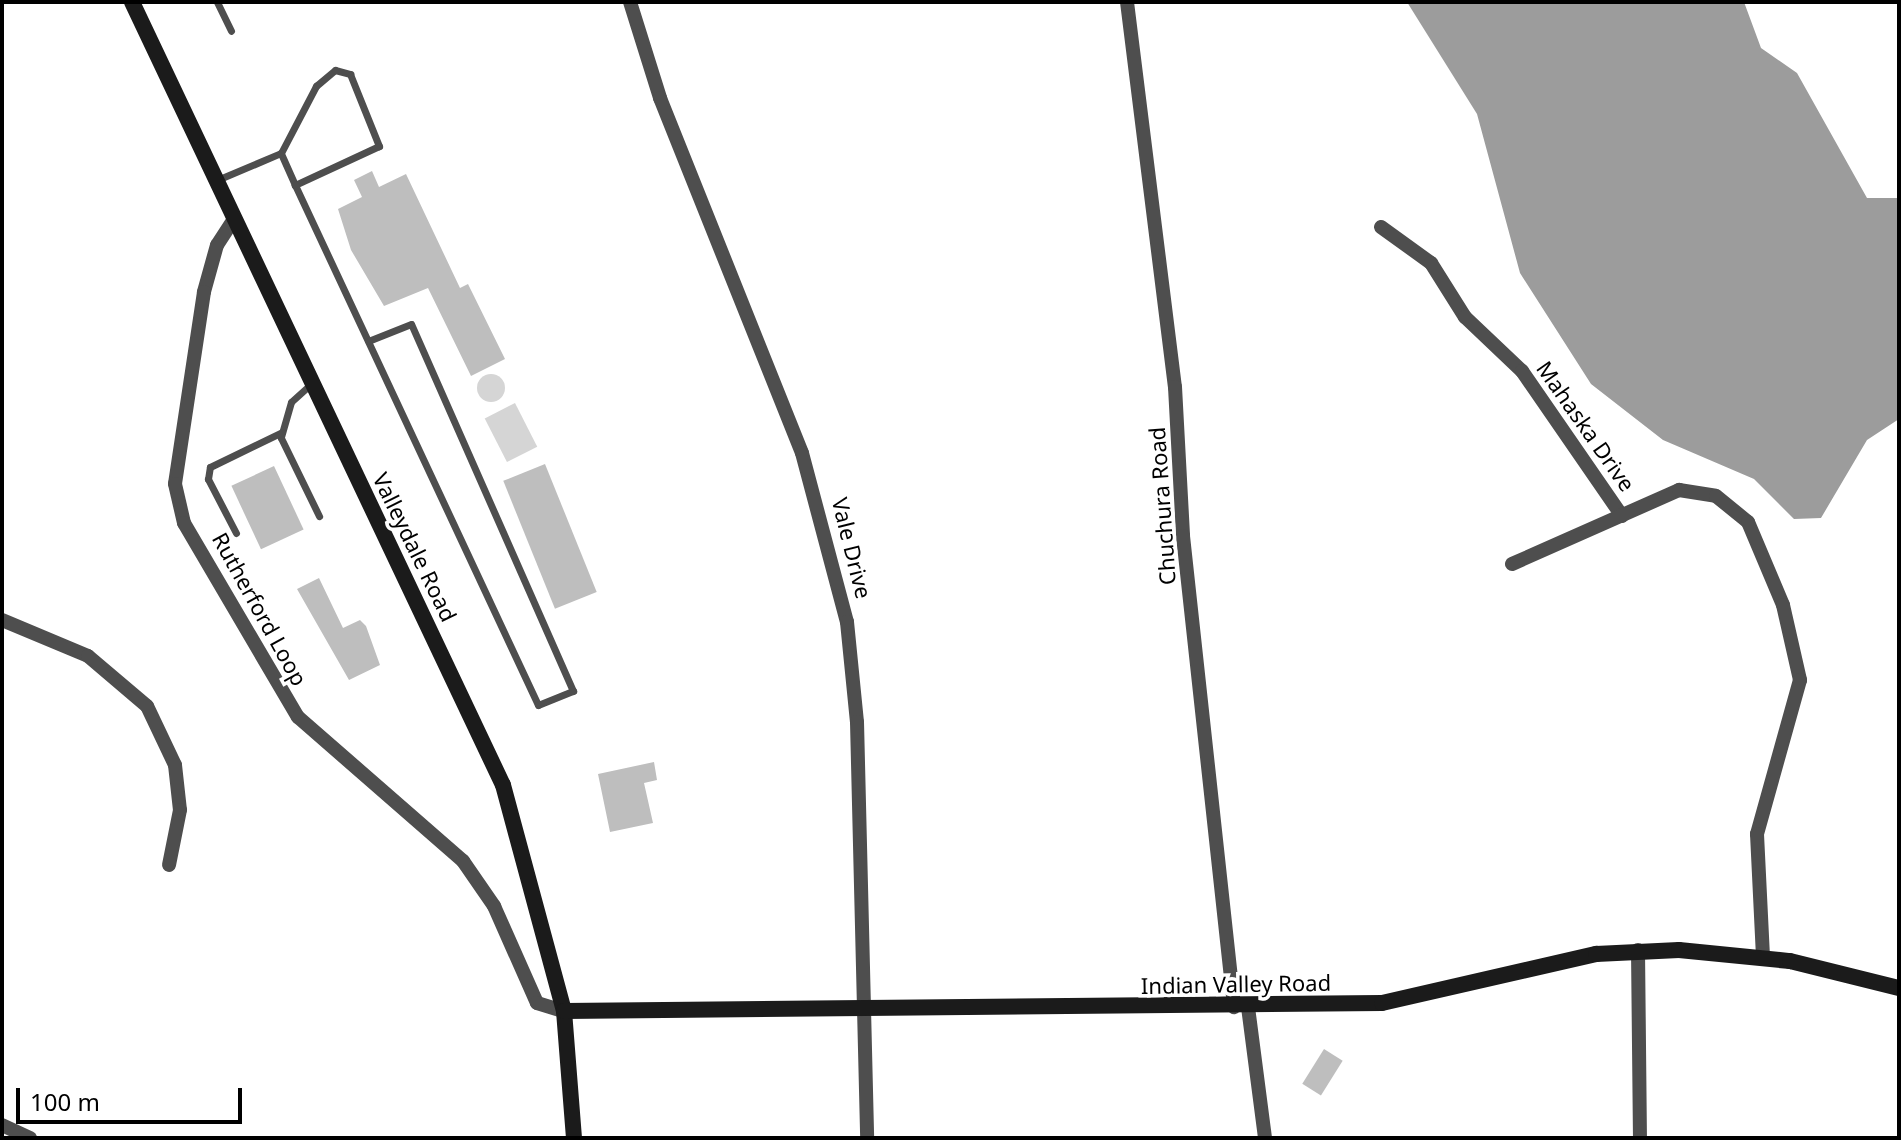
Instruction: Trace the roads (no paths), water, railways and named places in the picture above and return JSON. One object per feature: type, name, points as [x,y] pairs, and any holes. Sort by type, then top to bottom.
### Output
[{"type":"street","name":"Valleydale Road","points":[[132,2],[503,785],[564,1011],[574,1138]]},
{"type":"street","name":"Vale Drive","points":[[630,2],[671,125],[802,453],[839,585],[857,722],[867,1138]]},
{"type":"street","name":"Chuchura Road","points":[[1127,2],[1175,387],[1183,536],[1241,1007],[1265,1138]]},
{"type":"street","name":"Rutherford Loop","points":[[234,219],[217,245],[204,292],[175,475],[184,523],[298,717],[463,861],[494,906],[537,1003],[564,1011]]},
{"type":"street","name":"Mahaska Drive","points":[[1381,227],[1444,278],[1465,317],[1510,357],[1566,427],[1622,516]]},
{"type":"street","name":"Mahaska Drive","points":[[1512,564],[1679,490],[1729,503],[1755,536],[1783,605],[1800,698],[1757,834],[1763,957]]},
{"type":"street","points":[[3,622],[107,668],[160,725],[179,791],[169,865]]},
{"type":"street","name":"Indian Valley Road","points":[[564,1011],[1241,1007],[1405,1000],[1638,950],[1763,957],[1899,988]]},
{"type":"street","points":[[1638,950],[1640,1138]]},
{"type":"street","points":[[2,1125],[30,1138]]},
{"type":"lane","points":[[217,2],[231,31]]},
{"type":"lane","points":[[215,180],[281,153],[316,86],[335,70],[350,74],[379,146],[295,185]]},
{"type":"lane","points":[[281,153],[295,185],[538,705],[573,691],[411,324],[368,341]]},
{"type":"lane","points":[[312,383],[291,402],[282,432],[319,516]]},
{"type":"lane","points":[[236,533],[208,479],[210,467],[282,432]]}]
